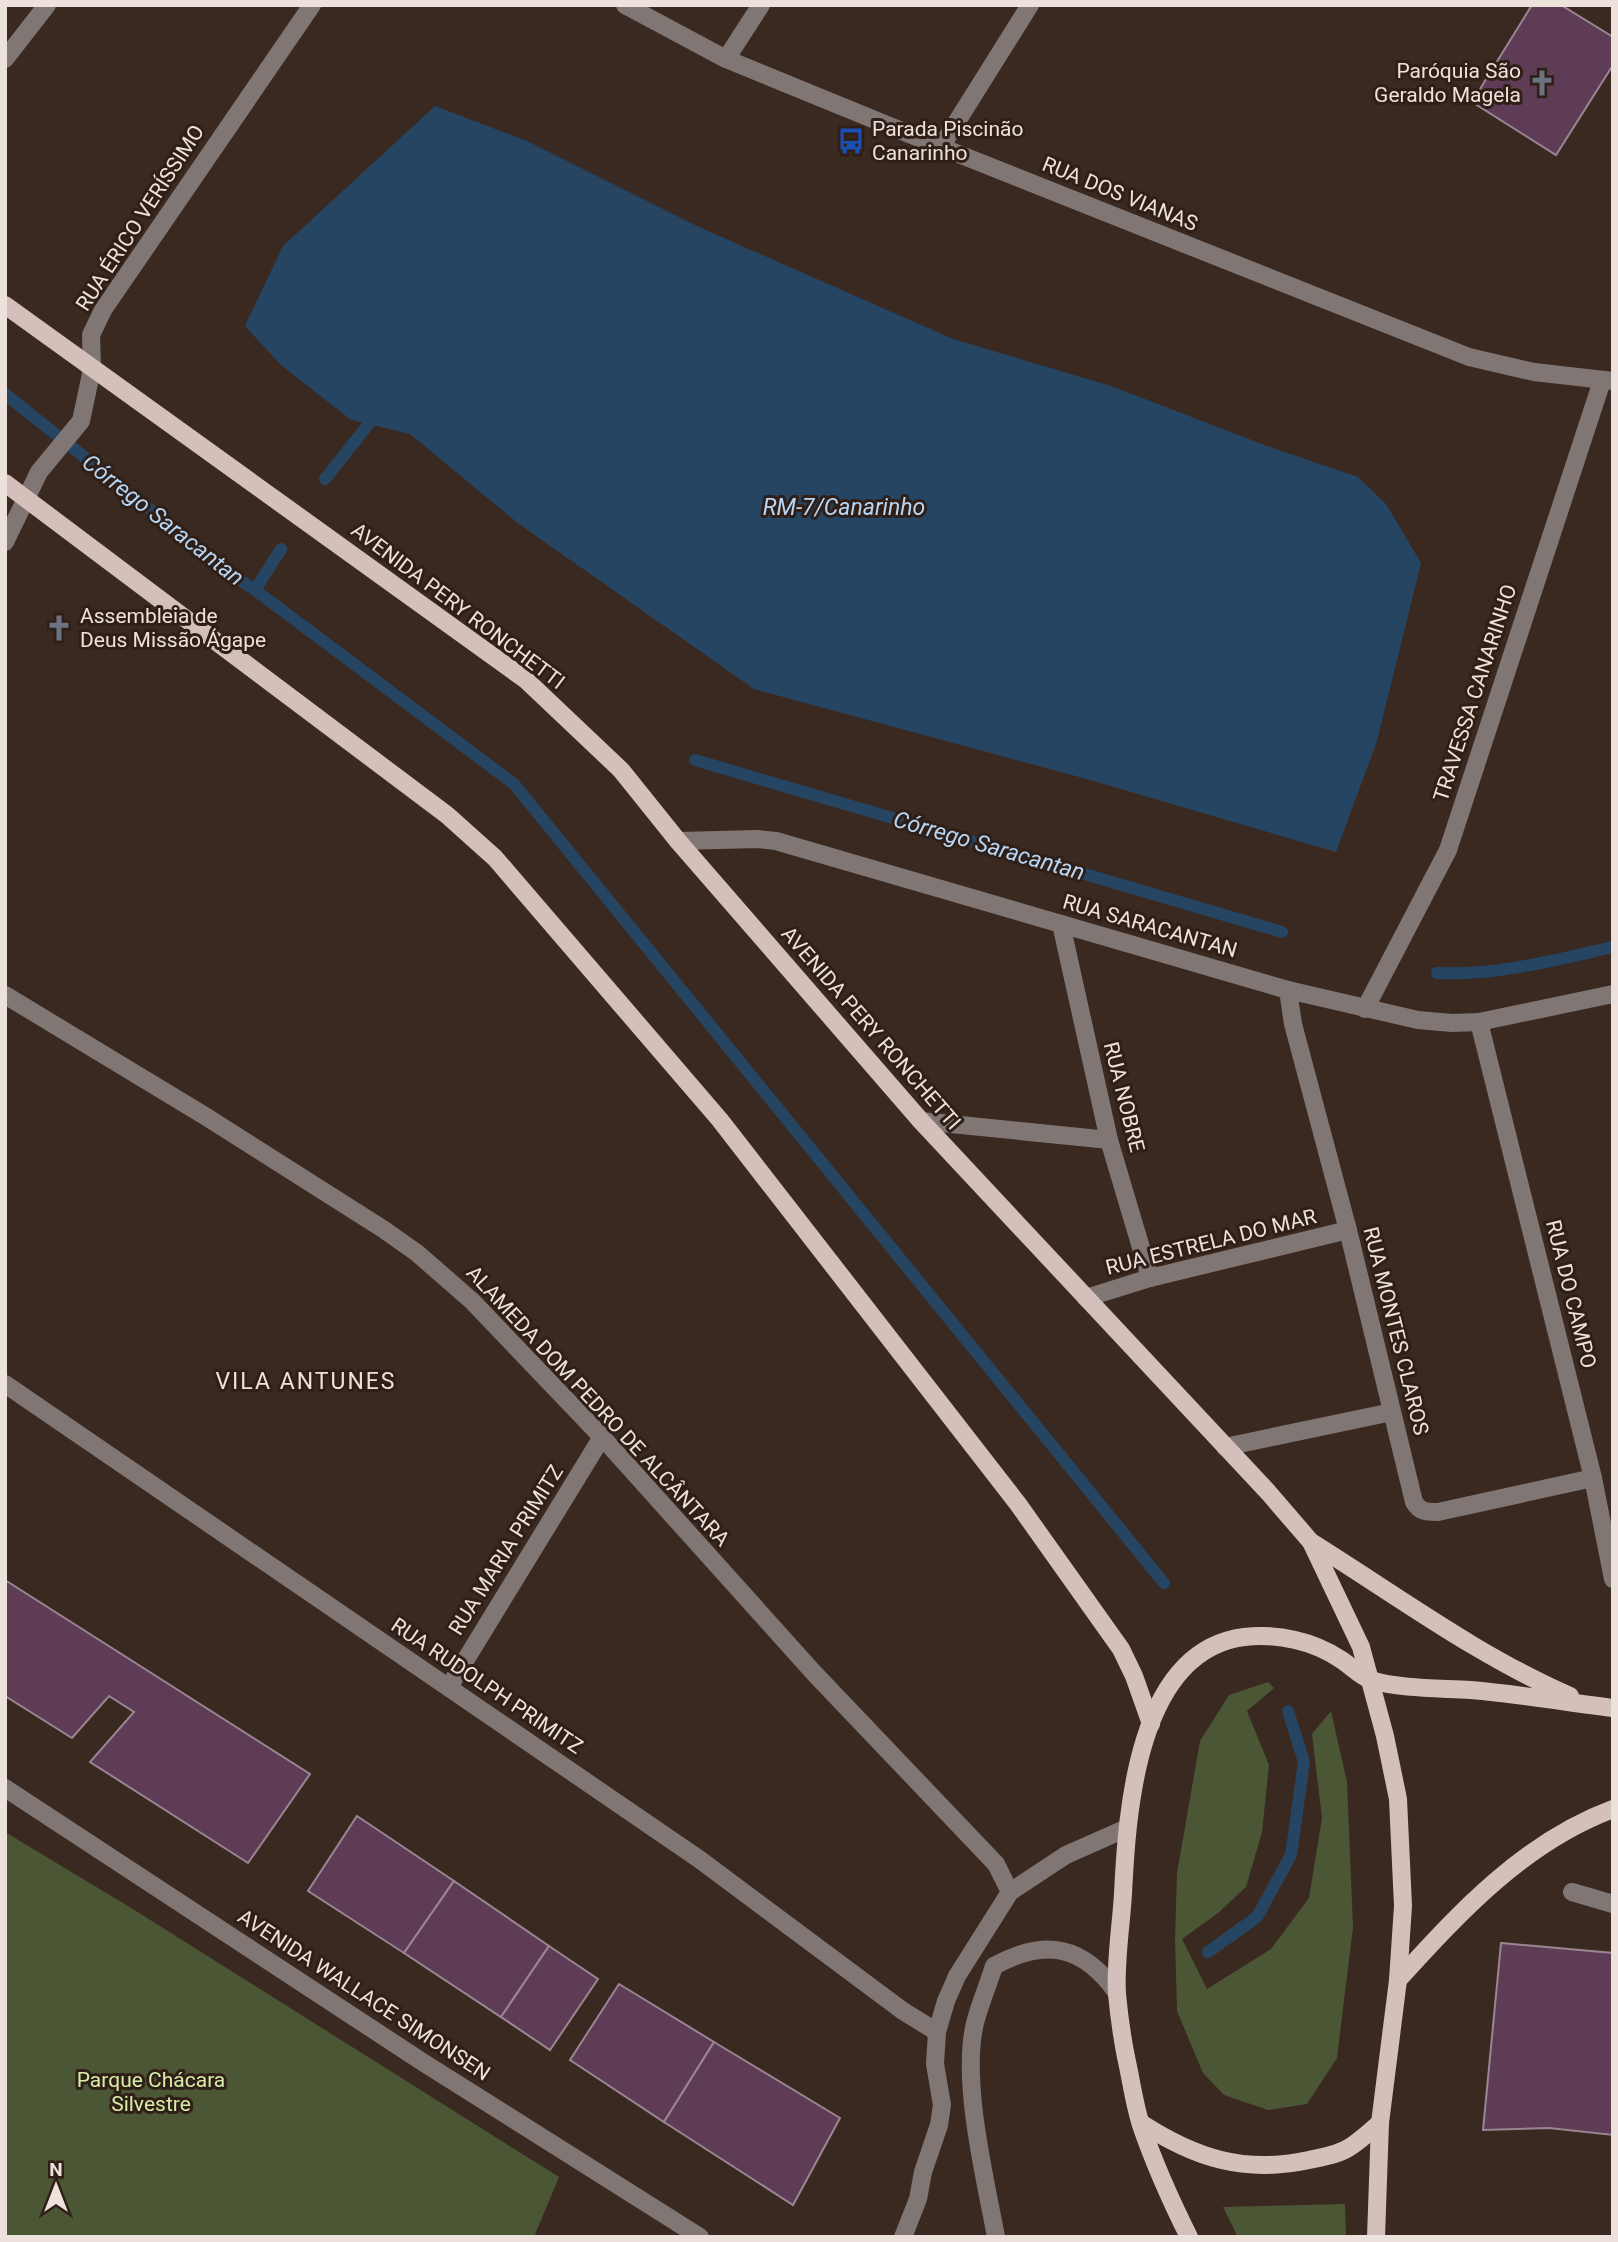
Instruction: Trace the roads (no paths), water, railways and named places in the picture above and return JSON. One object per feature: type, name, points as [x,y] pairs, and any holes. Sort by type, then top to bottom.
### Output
[{"type":"main road","name":"AVENIDA PERY RONCHETTI","points":[[5,305],[526,680],[621,770],[678,841],[921,1121],[1311,1542],[1361,1647],[1385,1736],[1398,1799],[1402,1906],[1398,1980],[1380,2123],[1376,2237]]},
{"type":"main road","points":[[5,483],[447,815],[495,858],[720,1120],[1018,1503],[1121,1649],[1151,1724]]},
{"type":"main road","points":[[1311,1542],[1526,1677],[1590,1705]]},
{"type":"main road","points":[[1189,2237],[1140,2123],[1126,2056],[1117,1993],[1126,1828],[1133,1784],[1151,1724],[1164,1696],[1183,1669],[1203,1651],[1227,1641],[1246,1637],[1269,1637],[1314,1644],[1368,1679],[1613,1708]]},
{"type":"main road","points":[[1398,1980],[1482,1891],[1523,1859],[1584,1820],[1613,1809]]},
{"type":"main road","points":[[1140,2123],[1189,2151],[1218,2161],[1249,2166],[1290,2164],[1333,2155],[1350,2147],[1380,2123]]},
{"type":"street","points":[[5,60],[47,5]]},
{"type":"street","name":"RUA ÉRICO VERÍSSIMO","points":[[5,542],[39,472],[81,421],[92,369],[91,335],[103,310],[312,5]]},
{"type":"street","name":"RUA DOS VIANAS","points":[[625,5],[726,59],[1469,357],[1534,372],[1607,381]]},
{"type":"street","points":[[726,59],[761,5]]},
{"type":"street","points":[[941,147],[1030,5]]},
{"type":"street","name":"TRAVESSA CANARINHO","points":[[1365,1009],[1448,850],[1607,381]]},
{"type":"street","name":"RUA SARACANTAN","points":[[678,841],[776,841],[1288,990],[1418,1020],[1452,1023],[1479,1021],[1613,994]]},
{"type":"street","name":"RUA NOBRE","points":[[1062,925],[1110,1140],[1150,1278]]},
{"type":"street","name":"RUA MONTES CLAROS","points":[[1288,990],[1293,1024],[1348,1230],[1414,1502],[1418,1509],[1438,1512],[1593,1478]]},
{"type":"street","name":"ALAMEDA DOM PEDRO DE ALCÂNTARA","points":[[5,995],[311,1182],[417,1253],[472,1301],[602,1437],[814,1672],[996,1864],[1010,1892]]},
{"type":"street","name":"RUA DO CAMPO","points":[[1479,1021],[1593,1478],[1613,1579]]},
{"type":"street","points":[[921,1121],[1110,1140]]},
{"type":"street","name":"RUA ESTRELA DO MAR","points":[[1086,1298],[1150,1278],[1348,1230]]},
{"type":"street","name":"RUA RUDOLPH PRIMITZ","points":[[5,1384],[699,1859],[903,2011],[937,2032]]},
{"type":"street","points":[[1225,1447],[1392,1412]]},
{"type":"street","name":"RUA MARIA PRIMITZ","points":[[449,1687],[602,1437]]},
{"type":"street","name":"AVENIDA WALLACE SIMONSEN","points":[[5,1788],[424,2063],[701,2237]]},
{"type":"street","points":[[903,2237],[918,2199],[923,2172],[939,2126],[942,2105],[935,2064],[937,2032],[957,1976],[1010,1892],[1066,1855],[1126,1828]]},
{"type":"street","points":[[1572,1892],[1613,1904]]},
{"type":"street","points":[[996,2237],[976,2129],[971,2063],[975,2024],[994,1966],[1023,1953],[1062,1951],[1094,1964],[1117,1993]]},
{"type":"water","name":"RM-7/Canarinho","points":[[435,106],[527,141],[699,227],[953,339],[1111,386],[1267,446],[1358,477],[1386,504],[1421,563],[1377,741],[1336,852],[1083,778],[754,689],[519,524],[410,434],[351,420],[281,365],[245,326],[283,246]]},
{"type":"waterway","points":[[5,394],[234,576],[514,784],[1164,1583]]},
{"type":"waterway","points":[[325,479],[379,411]]},
{"type":"waterway","points":[[255,590],[281,549]]},
{"type":"waterway","name":"Córrego Saracantan","points":[[695,760],[1282,932]]},
{"type":"waterway","name":"Córrego Saracantan","points":[[1437,973],[1503,970],[1613,947]]},
{"type":"waterway","points":[[1208,1952],[1257,1917],[1291,1855],[1304,1762],[1288,1711]]},
{"type":"place","name":"Paróquia São Geraldo Magela","points":[[1542,83]]},
{"type":"place","name":"Parada Piscinão Canarinho","points":[[851,141]]},
{"type":"place","name":"Assembleia de Deus Missão Ágape","points":[[59,628]]},
{"type":"district","name":"VILA ANTUNES","points":[[306,1381]]},
{"type":"park label","name":"Parque Chácara Silvestre","points":[[151,2092]]}]
